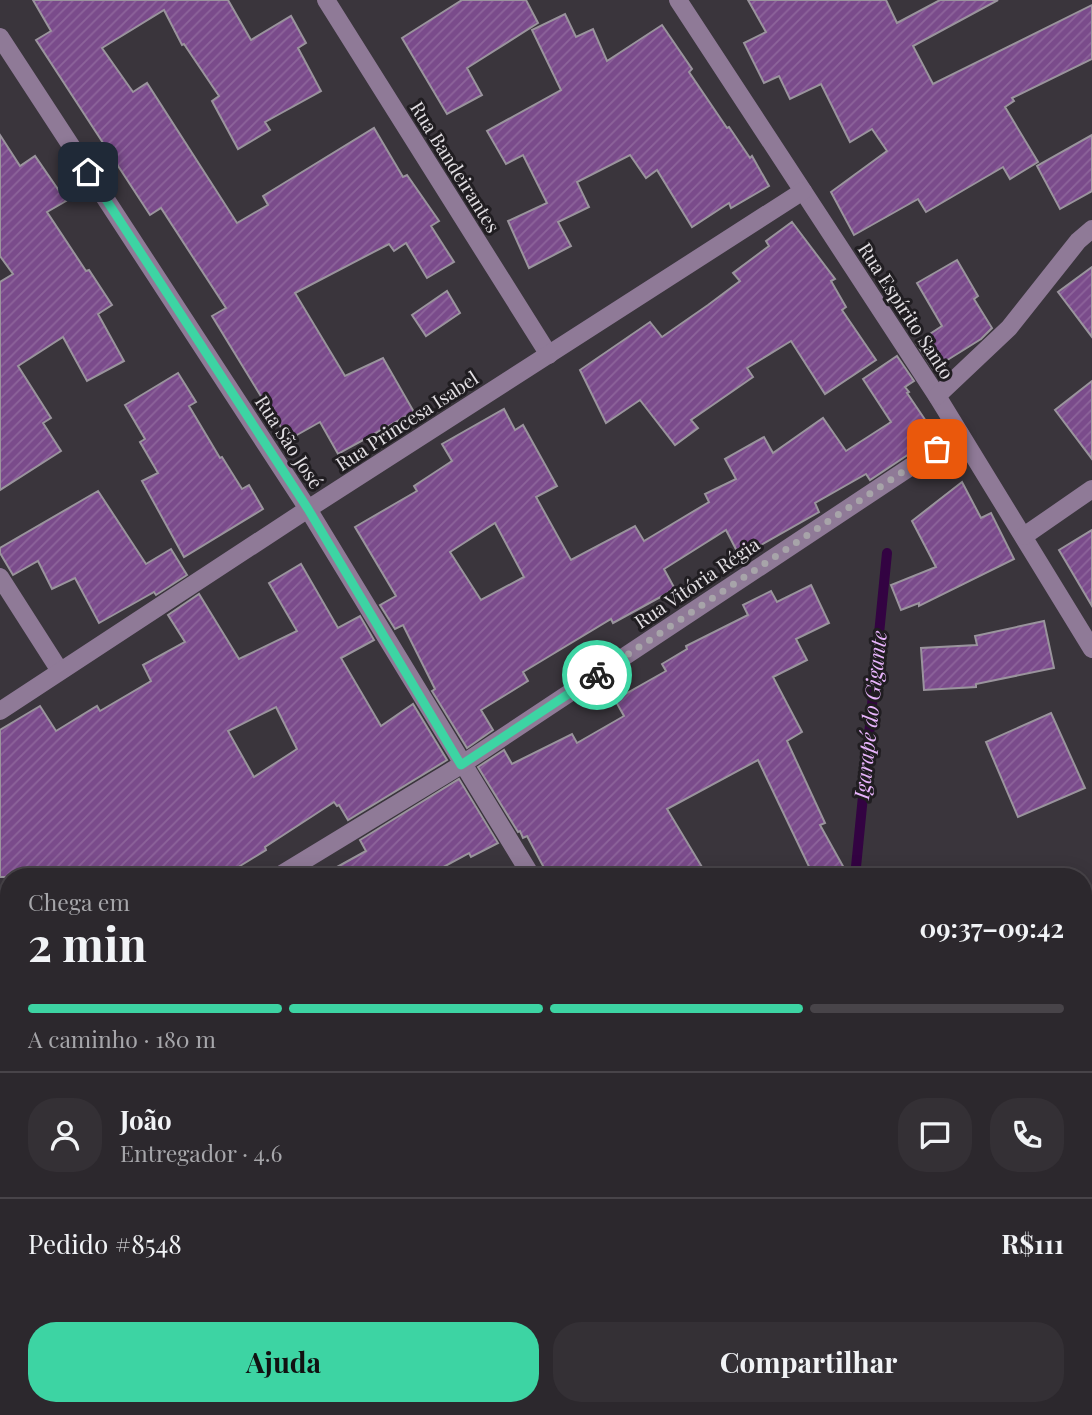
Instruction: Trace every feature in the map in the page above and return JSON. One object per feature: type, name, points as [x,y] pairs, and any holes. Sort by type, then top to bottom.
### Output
[{"type":"street","name":"Rua Bandeirantes","points":[[326,0],[549,355]]},
{"type":"street","name":"Rua Espírito Santo","points":[[678,0],[937,396],[1092,649]]},
{"type":"street","name":"Rua São José","points":[[0,37],[308,509],[461,765],[526,868]]},
{"type":"street","name":"Rua Princesa Isabel","points":[[0,711],[308,509],[803,191]]},
{"type":"street","points":[[937,396],[1009,328],[1079,241],[1092,229]]},
{"type":"street","name":"Rua Vitória Régia","points":[[292,868],[461,765],[960,434]]},
{"type":"street","points":[[1024,536],[1092,489]]},
{"type":"street","points":[[0,578],[60,671]]},
{"type":"building","points":[[33,0],[228,0],[251,40],[291,16],[306,43],[298,48],[321,91],[265,122],[270,130],[238,149],[212,101],[219,96],[184,44],[182,45],[164,10],[102,48],[133,92],[147,83],[237,223],[268,205],[263,196],[374,128],[403,177],[407,175],[439,221],[431,226],[454,262],[427,278],[406,243],[394,251],[389,244],[295,293],[345,376],[383,358],[414,412],[338,454],[320,422],[288,440],[212,316],[226,308],[161,208],[150,215],[36,40],[51,31]]},
{"type":"building","points":[[462,0],[526,0],[538,23],[467,68],[482,95],[447,114],[402,38]]},
{"type":"building","points":[[748,0],[886,0],[897,23],[940,0],[998,0],[913,46],[933,84],[1092,5],[1092,59],[1012,98],[1014,101],[1005,107],[1038,162],[1010,179],[1003,167],[926,212],[918,199],[854,235],[831,192],[887,151],[872,129],[850,142],[821,84],[790,99],[779,76],[764,83],[744,43],[766,32]]},
{"type":"building","points":[[565,14],[576,37],[593,29],[607,61],[662,25],[692,69],[689,72],[727,128],[729,127],[750,158],[752,156],[769,186],[731,208],[729,203],[692,227],[657,170],[646,178],[630,155],[577,182],[589,207],[558,222],[571,246],[529,268],[508,221],[547,203],[523,155],[506,164],[487,131],[561,90],[532,30]]},
{"type":"building","points":[[0,135],[20,166],[35,156],[66,201],[47,212],[112,305],[98,314],[124,361],[87,381],[63,337],[18,366],[51,418],[43,423],[61,451],[0,490],[0,282],[13,274],[0,256]]},
{"type":"building","points":[[1092,135],[1092,191],[1060,209],[1037,166]]},
{"type":"building","points":[[792,222],[835,279],[831,281],[846,307],[842,310],[876,360],[825,394],[791,341],[747,368],[753,377],[691,420],[698,428],[675,445],[640,400],[606,423],[580,370],[650,322],[662,337],[708,305],[740,281],[733,273],[769,246],[766,241]]},
{"type":"building","points":[[957,260],[978,296],[974,299],[992,328],[981,339],[933,369],[916,343],[942,326],[917,283]]},
{"type":"building","points":[[1092,267],[1092,337],[1058,292]]},
{"type":"building","points":[[447,291],[460,313],[426,336],[412,315]]},
{"type":"building","points":[[897,356],[914,381],[905,387],[909,392],[907,393],[936,436],[870,480],[866,474],[815,503],[819,512],[740,557],[726,530],[664,569],[675,589],[613,623],[611,619],[523,672],[528,681],[481,710],[493,730],[467,748],[432,691],[435,689],[403,625],[395,629],[380,605],[396,596],[355,527],[417,491],[414,486],[452,461],[442,444],[504,409],[515,430],[523,425],[557,486],[536,497],[571,560],[635,526],[644,541],[709,502],[705,494],[736,479],[725,459],[764,437],[773,453],[823,418],[846,451],[891,422],[863,379]],"holes":[[[495,523],[524,577],[481,600],[450,552]]]},
{"type":"building","points":[[178,373],[196,402],[189,406],[220,458],[222,457],[242,489],[249,485],[263,509],[184,557],[142,481],[158,473],[140,442],[145,439],[125,405]]},
{"type":"building","points":[[1092,381],[1092,459],[1055,410]]},
{"type":"building","points":[[962,482],[981,518],[991,513],[1014,559],[919,606],[919,603],[901,610],[891,585],[936,567],[912,521]]},
{"type":"building","points":[[98,491],[146,564],[171,549],[187,575],[156,595],[154,592],[99,623],[75,578],[52,589],[38,561],[13,575],[0,553],[0,548]]},
{"type":"building","points":[[1092,530],[1092,606],[1059,550]]},
{"type":"building","points":[[301,564],[338,628],[360,616],[374,640],[341,658],[381,726],[413,704],[447,760],[348,820],[339,805],[334,802],[237,868],[0,868],[0,730],[40,706],[56,731],[97,706],[100,711],[151,681],[143,665],[185,642],[168,615],[199,594],[239,659],[297,631],[269,583]],"holes":[[[276,707],[297,749],[254,777],[228,731]]]},
{"type":"building","points":[[811,585],[829,623],[796,639],[807,660],[773,677],[802,732],[787,741],[825,823],[820,825],[844,868],[810,868],[758,760],[667,809],[703,868],[544,868],[527,836],[523,838],[520,831],[518,832],[478,767],[504,750],[512,764],[572,734],[577,743],[624,716],[615,700],[666,671],[662,664],[687,649],[686,646],[748,615],[743,605],[771,591],[777,602]]},
{"type":"building","points":[[1044,621],[1054,668],[976,684],[976,687],[924,690],[921,648],[977,645],[975,636]]},
{"type":"building","points":[[1051,713],[1085,788],[1018,817],[986,742]]},
{"type":"building","points":[[459,779],[498,843],[471,857],[469,853],[442,868],[335,868],[366,851],[360,840]]},
{"type":"waterway","name":"Igarapé do Gigante","points":[[856,868],[887,553]]},
{"type":"way so far","points":[[597,675],[937,449]]},
{"type":"route","points":[[88,172],[308,509],[461,765],[597,675]]}]
